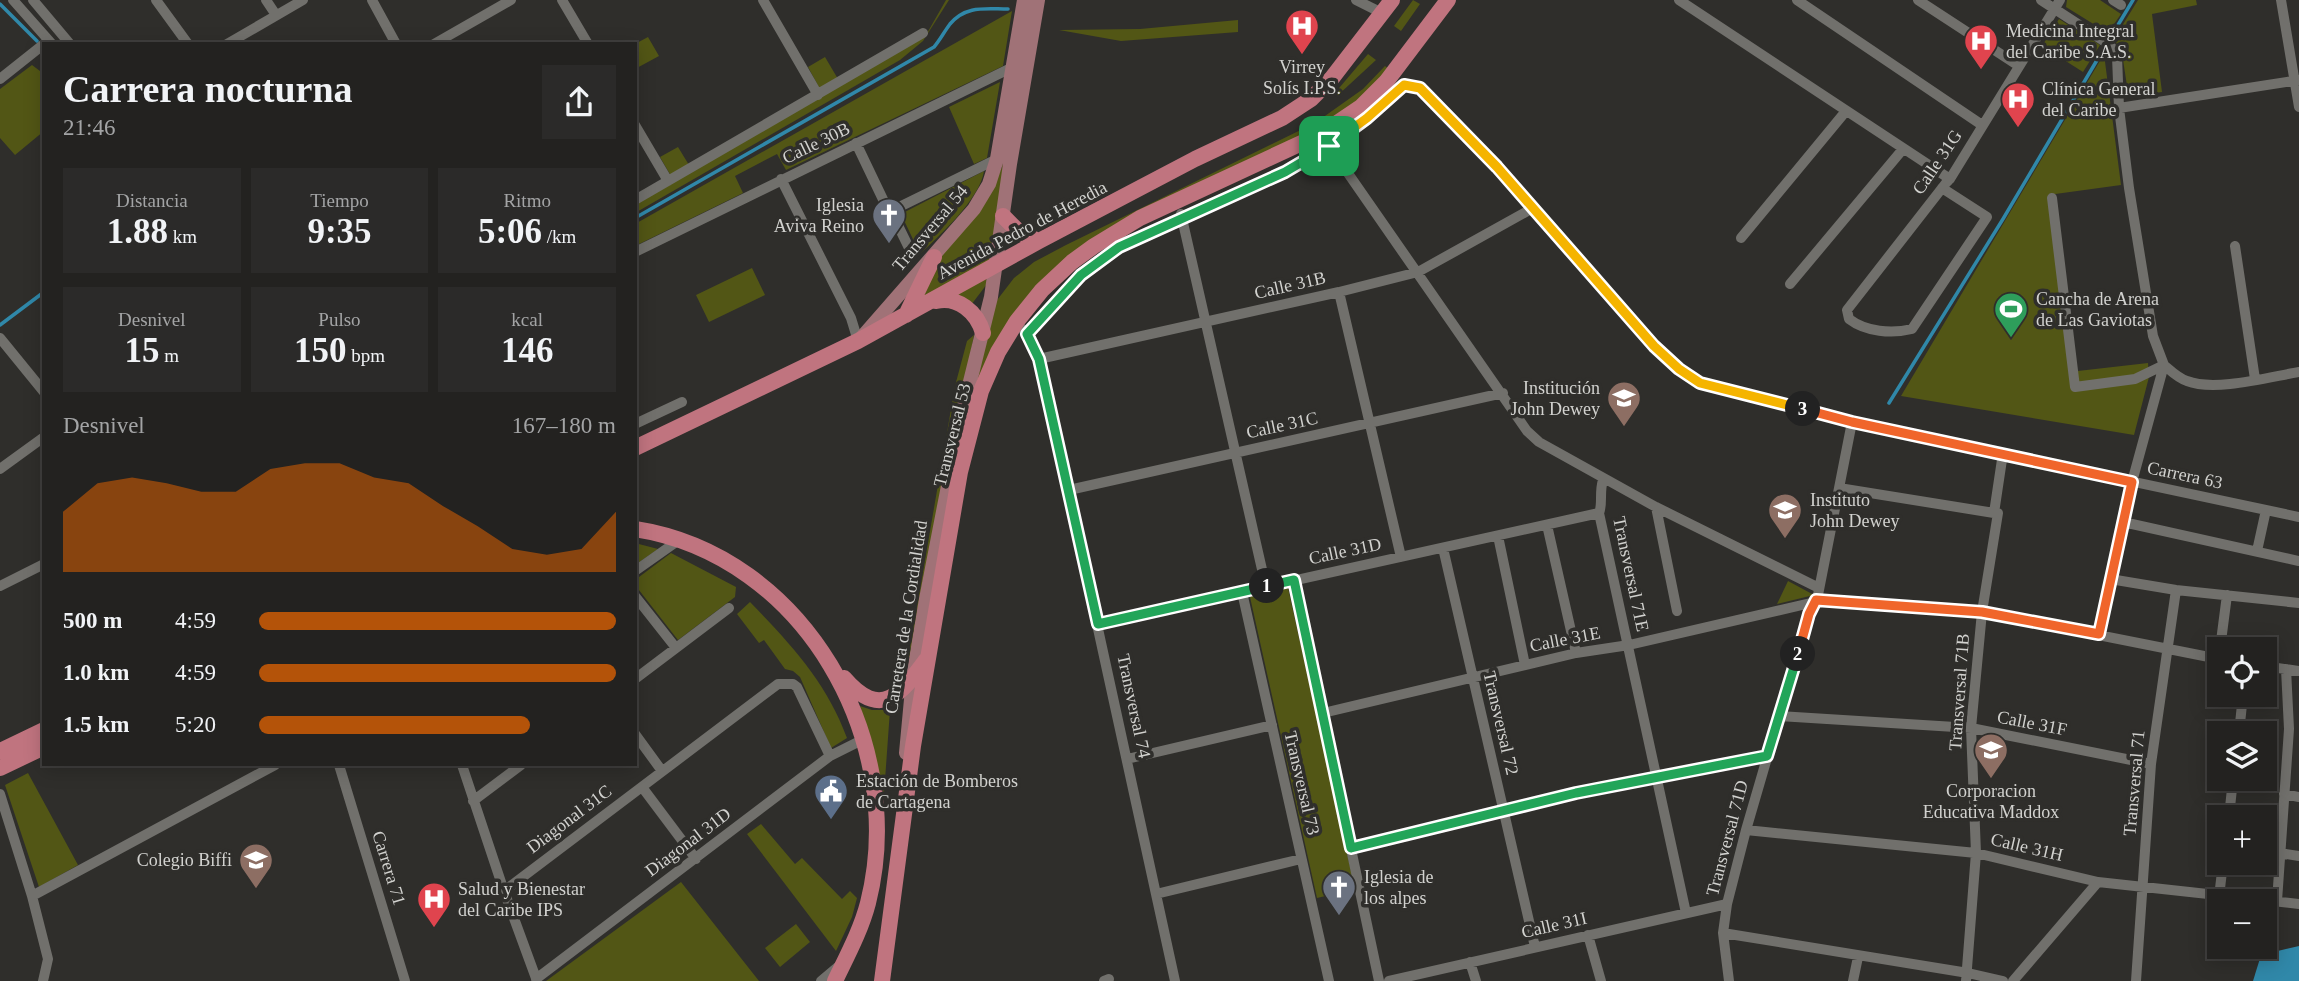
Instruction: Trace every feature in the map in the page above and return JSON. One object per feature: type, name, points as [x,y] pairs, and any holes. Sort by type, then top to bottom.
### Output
[{"type":"highway","points":[[1022,327],[1042,290],[1072,262],[1126,226],[1178,201],[1325,140],[1361,107],[1399,79],[1417,42],[1448,0]]},
{"type":"highway","name":"Avenida Pedro de Heredia","points":[[637,448],[858,341],[995,264],[1195,159],[1290,113],[1322,89],[1384,10]]},
{"type":"highway","points":[[1003,216],[1020,233],[1040,241]]},
{"type":"highway","points":[[906,315],[934,257]]},
{"type":"highway","points":[[926,304],[949,299],[963,305],[976,317],[983,333]]},
{"type":"highway","name":"Transversal 53","points":[[903,815],[960,472],[973,417],[988,373],[1022,327]]},
{"type":"highway","points":[[637,453],[656,439]]},
{"type":"highway","name":"Carretera de la Cordialidad","points":[[640,528],[679,539],[715,554],[759,581],[788,608],[817,647],[849,699],[864,738],[876,799],[874,857],[868,903],[835,981]]},
{"type":"highway","points":[[817,647],[848,683],[866,697],[891,699],[901,693],[928,659]]},
{"type":"highway","points":[[0,751],[42,731]]},
{"type":"highway","points":[[0,768],[42,748]]},
{"type":"highway","name":"Carretera de la Cordialidad","points":[[882,981],[903,815]]},
{"type":"main road","name":"Transversal 54","points":[[995,264],[1028,18],[1024,0]]},
{"type":"main road","name":"Transversal 54","points":[[858,341],[934,257],[981,198],[994,172],[1013,67],[1028,18],[1038,0]]},
{"type":"main road","name":"Carretera de la Cordialidad","points":[[903,815],[913,678],[962,414],[992,297],[995,264]]},
{"type":"street","points":[[13,0],[47,42]]},
{"type":"street","points":[[33,0],[68,42]]},
{"type":"street","points":[[156,0],[187,42]]},
{"type":"street","points":[[266,0],[276,15]]},
{"type":"street","points":[[230,42],[303,0]]},
{"type":"street","points":[[372,0],[395,42]]},
{"type":"street","points":[[436,42],[510,0]]},
{"type":"street","points":[[562,0],[587,42]]},
{"type":"street","points":[[763,0],[818,95]]},
{"type":"street","points":[[1356,0],[1384,10]]},
{"type":"street","points":[[1679,0],[1903,149],[1946,184]]},
{"type":"street","points":[[1797,0],[1982,125]]},
{"type":"street","points":[[1918,0],[2019,66]]},
{"type":"street","points":[[2040,0],[2057,5],[2110,45],[2117,56],[2119,108],[2153,336],[2164,365],[2178,377],[2190,382],[2212,384],[2299,372]]},
{"type":"street","points":[[2281,0],[2297,80],[2299,107]]},
{"type":"street","name":"Calle 31G","points":[[1946,184],[1987,218],[1912,329],[1900,332],[1866,328],[1849,319],[1847,310],[1946,184],[2057,5]]},
{"type":"street","points":[[49,42],[59,31]]},
{"type":"street","points":[[637,199],[923,33]]},
{"type":"street","points":[[0,79],[42,48]]},
{"type":"street","name":"Calle 30B","points":[[637,251],[1013,67]]},
{"type":"street","name":"Carrera 63","points":[[1399,79],[1426,93],[1533,208],[1654,346],[1679,369],[1700,383],[1852,422],[2134,477],[2299,517]]},
{"type":"street","points":[[2119,108],[2297,80]]},
{"type":"street","points":[[1741,238],[1846,111]]},
{"type":"street","points":[[637,128],[668,181]]},
{"type":"street","points":[[1022,327],[1065,292],[1097,261],[1119,247],[1285,172],[1325,140],[1527,431],[1539,442],[1603,480],[1817,597],[1982,612],[2207,657]]},
{"type":"street","points":[[856,143],[910,250]]},
{"type":"street","points":[[1790,284],[1903,149]]},
{"type":"street","points":[[890,212],[997,159]]},
{"type":"street","points":[[781,179],[850,318],[858,341]]},
{"type":"street","points":[[2052,198],[2075,387],[2135,379],[2164,365]]},
{"type":"street","points":[[1178,201],[1266,587]]},
{"type":"street","name":"Calle 31B","points":[[1039,359],[1418,272],[1533,208]]},
{"type":"street","points":[[2235,246],[2255,379]]},
{"type":"street","points":[[1339,292],[1401,557]]},
{"type":"street","name":"Transversal 74","points":[[1022,327],[1039,359],[1175,981]]},
{"type":"street","points":[[0,338],[42,390]]},
{"type":"street","points":[[2099,634],[2144,434],[2164,365]]},
{"type":"street","name":"Calle 31C","points":[[1069,490],[1503,393]]},
{"type":"street","points":[[637,423],[682,402]]},
{"type":"street","name":"Transversal 71D","points":[[1729,981],[1723,933],[1727,904],[1767,756],[1809,614],[1817,597],[1852,422]]},
{"type":"street","points":[[0,469],[42,438]]},
{"type":"street","name":"Transversal 71B","points":[[1967,977],[1976,853],[1971,728],[1982,612],[1998,513],[1994,513],[2003,453]]},
{"type":"street","name":"Transversal 71E","points":[[1603,480],[1599,493],[1599,513],[1686,913]]},
{"type":"street","points":[[1839,488],[1994,513]]},
{"type":"street","points":[[1656,508],[1677,611]]},
{"type":"street","points":[[2257,551],[2266,510]]},
{"type":"street","name":"Calle 31D","points":[[1098,624],[1599,513]]},
{"type":"street","points":[[2123,522],[2299,561]]},
{"type":"street","points":[[1547,525],[1576,653]]},
{"type":"street","points":[[1498,536],[1525,665]]},
{"type":"street","points":[[637,570],[679,539]]},
{"type":"street","name":"Transversal 72","points":[[1443,548],[1535,947]]},
{"type":"street","points":[[0,586],[42,565]]},
{"type":"street","points":[[2110,579],[2176,590],[2299,603]]},
{"type":"street","points":[[1294,580],[1379,981]]},
{"type":"street","name":"Transversal 71","points":[[2136,981],[2151,764],[2176,590]]},
{"type":"street","name":"Transversal 73","points":[[1242,592],[1329,981]]},
{"type":"street","points":[[2222,637],[2227,595]]},
{"type":"street","name":"Calle 31E","points":[[1322,713],[1576,653],[1629,645],[1817,597]]},
{"type":"street","points":[[637,599],[676,648]]},
{"type":"street","points":[[637,677],[729,608]]},
{"type":"street","points":[[2277,667],[2299,670]]},
{"type":"street","points":[[2277,901],[2284,794],[2294,731],[2286,668]]},
{"type":"street","name":"Diagonal 31C","points":[[504,891],[778,684],[793,684],[801,694],[830,756]]},
{"type":"street","name":"Calle 31F","points":[[1779,716],[1971,728],[2151,764]]},
{"type":"street","points":[[1128,759],[1272,725]]},
{"type":"street","points":[[637,737],[662,771]]},
{"type":"street","name":"Diagonal 31D","points":[[536,980],[830,756],[864,738]]},
{"type":"street","points":[[1351,848],[1655,776],[1767,756]]},
{"type":"street","points":[[32,896],[273,766]]},
{"type":"street","name":"Carrera 71","points":[[339,766],[405,981]]},
{"type":"street","points":[[462,766],[536,980]]},
{"type":"street","points":[[473,801],[520,766]]},
{"type":"street","points":[[642,786],[696,859]]},
{"type":"street","points":[[0,794],[32,896],[48,959],[43,981]]},
{"type":"street","points":[[2284,794],[2299,797]]},
{"type":"street","name":"Calle 31H","points":[[1746,830],[1976,853],[2098,882],[2207,895]]},
{"type":"street","points":[[2279,853],[2299,856]]},
{"type":"street","points":[[1156,894],[1301,859]]},
{"type":"street","points":[[2013,981],[2098,882]]},
{"type":"street","name":"Calle 31H","points":[[2277,901],[2299,904]]},
{"type":"street","name":"Calle 31I","points":[[1389,981],[1727,904]]},
{"type":"street","points":[[1723,933],[1967,977],[2003,981]]},
{"type":"street","points":[[1588,936],[1601,981]]},
{"type":"street","points":[[1853,981],[1858,957]]},
{"type":"street","points":[[821,981],[844,961]]},
{"type":"street","points":[[1470,962],[1476,981]]},
{"type":"green space","points":[[946,0],[949,0],[923,41],[900,60],[637,212],[637,202],[926,35]]},
{"type":"green space","points":[[1413,0],[1420,4],[1401,31],[1394,26]]},
{"type":"green space","points":[[2067,0],[2100,0],[2121,14],[2108,33],[2066,7]]},
{"type":"green space","points":[[2138,0],[2196,0],[2197,5],[2152,14],[2162,92],[2140,95],[2130,92],[2122,53],[2114,39]]},
{"type":"green space","points":[[1012,11],[1003,66],[786,170],[777,154],[735,176],[743,193],[637,245],[637,223]]},
{"type":"green space","points":[[1027,18],[991,260],[918,303],[934,264],[991,192],[1002,167]]},
{"type":"green space","points":[[2059,19],[2100,45],[2083,72],[2042,46]]},
{"type":"green space","points":[[1238,20],[1238,32],[1121,41],[1059,30],[1140,29]]},
{"type":"green space","points":[[648,37],[659,56],[637,68],[637,43]]},
{"type":"green space","points":[[1368,54],[1376,60],[1337,96],[1334,94]]},
{"type":"green space","points":[[2104,54],[2121,185],[2048,195],[2069,372],[2148,363],[2149,377],[2134,435],[1901,396]]},
{"type":"green space","points":[[825,57],[838,79],[820,89],[808,67]]},
{"type":"green space","points":[[32,65],[42,72],[42,133],[15,155],[0,138],[0,89]]},
{"type":"green space","points":[[1385,66],[1389,69],[1365,96],[1344,113],[1050,273],[964,423],[994,304],[1014,278],[1034,262],[1066,245],[1315,123],[1363,89]]},
{"type":"green space","points":[[1000,82],[987,158],[974,164],[949,107]]},
{"type":"green space","points":[[678,147],[689,165],[671,176],[660,157]]},
{"type":"green space","points":[[984,171],[981,182],[967,205],[920,254],[901,214]]},
{"type":"green space","points":[[752,268],[765,295],[709,322],[696,295]]},
{"type":"green space","points":[[986,272],[987,284],[971,305],[952,293]]},
{"type":"green space","points":[[974,335],[912,655],[908,659],[955,386],[967,341]]},
{"type":"green space","points":[[637,544],[658,549],[637,564]]},
{"type":"green space","points":[[671,553],[736,587],[735,597],[678,640],[637,588],[637,578]]},
{"type":"green space","points":[[1788,581],[1814,595],[1777,604]]},
{"type":"green space","points":[[1288,588],[1355,889],[1317,898],[1250,597]]},
{"type":"green space","points":[[750,602],[806,665],[829,699],[847,738],[831,748],[800,677],[785,669],[764,640],[759,643],[737,614]]},
{"type":"green space","points":[[860,706],[872,710],[890,710],[884,794]]},
{"type":"green space","points":[[28,773],[78,865],[39,887],[5,785]]},
{"type":"green space","points":[[761,824],[795,864],[802,858],[842,899],[850,891],[857,898],[852,917],[836,951],[747,834]]},
{"type":"green space","points":[[681,882],[759,981],[546,981]]},
{"type":"green space","points":[[796,924],[810,942],[780,967],[765,948]]},
{"type":"water","points":[[2299,946],[2299,981],[2253,981],[2260,959],[2277,959],[2277,951]]},
{"type":"waterway","points":[[2112,35],[2133,0]]},
{"type":"waterway","points":[[0,4],[37,41]]},
{"type":"waterway","points":[[637,217],[934,47],[950,24],[963,14],[976,9],[1008,9]]},
{"type":"waterway","points":[[1889,403],[2103,50]]},
{"type":"waterway","points":[[0,325],[42,294]]},
{"type":"place","name":"Virrey Solís I.P.S.","points":[[1302,56]]},
{"type":"place","name":"Medicina Integral del Caribe S.A.S.","points":[[1981,71]]},
{"type":"place","name":"Clínica General del Caribe","points":[[2018,129]]},
{"type":"place","name":"Iglesia Aviva Reino","points":[[889,245]]},
{"type":"place","name":"Cancha de Arena de Las Gaviotas","points":[[2011,339]]},
{"type":"place","name":"Institución John Dewey","points":[[1624,428]]},
{"type":"place","name":"Instituto John Dewey","points":[[1785,540]]},
{"type":"place","name":"Corporacion Educativa Maddox","points":[[1991,780]]},
{"type":"place","name":"Estación de Bomberos de Cartagena","points":[[831,821]]},
{"type":"place","name":"Colegio Biffi","points":[[256,890]]},
{"type":"place","name":"Iglesia de los alpes","points":[[1339,917]]},
{"type":"place","name":"Salud y Bienestar del Caribe IPS","points":[[434,929]]},
{"type":"route","points":[[1404,85],[1420,88],[1497,167],[1654,346],[1679,369],[1700,383],[1852,422],[2132,482],[2099,634],[1982,612],[1816,600],[1809,614],[1767,756],[1576,793],[1351,848],[1294,580],[1098,624],[1039,359],[1027,334],[1081,275],[1119,247],[1285,172],[1329,146],[1367,118],[1404,85]]}]
